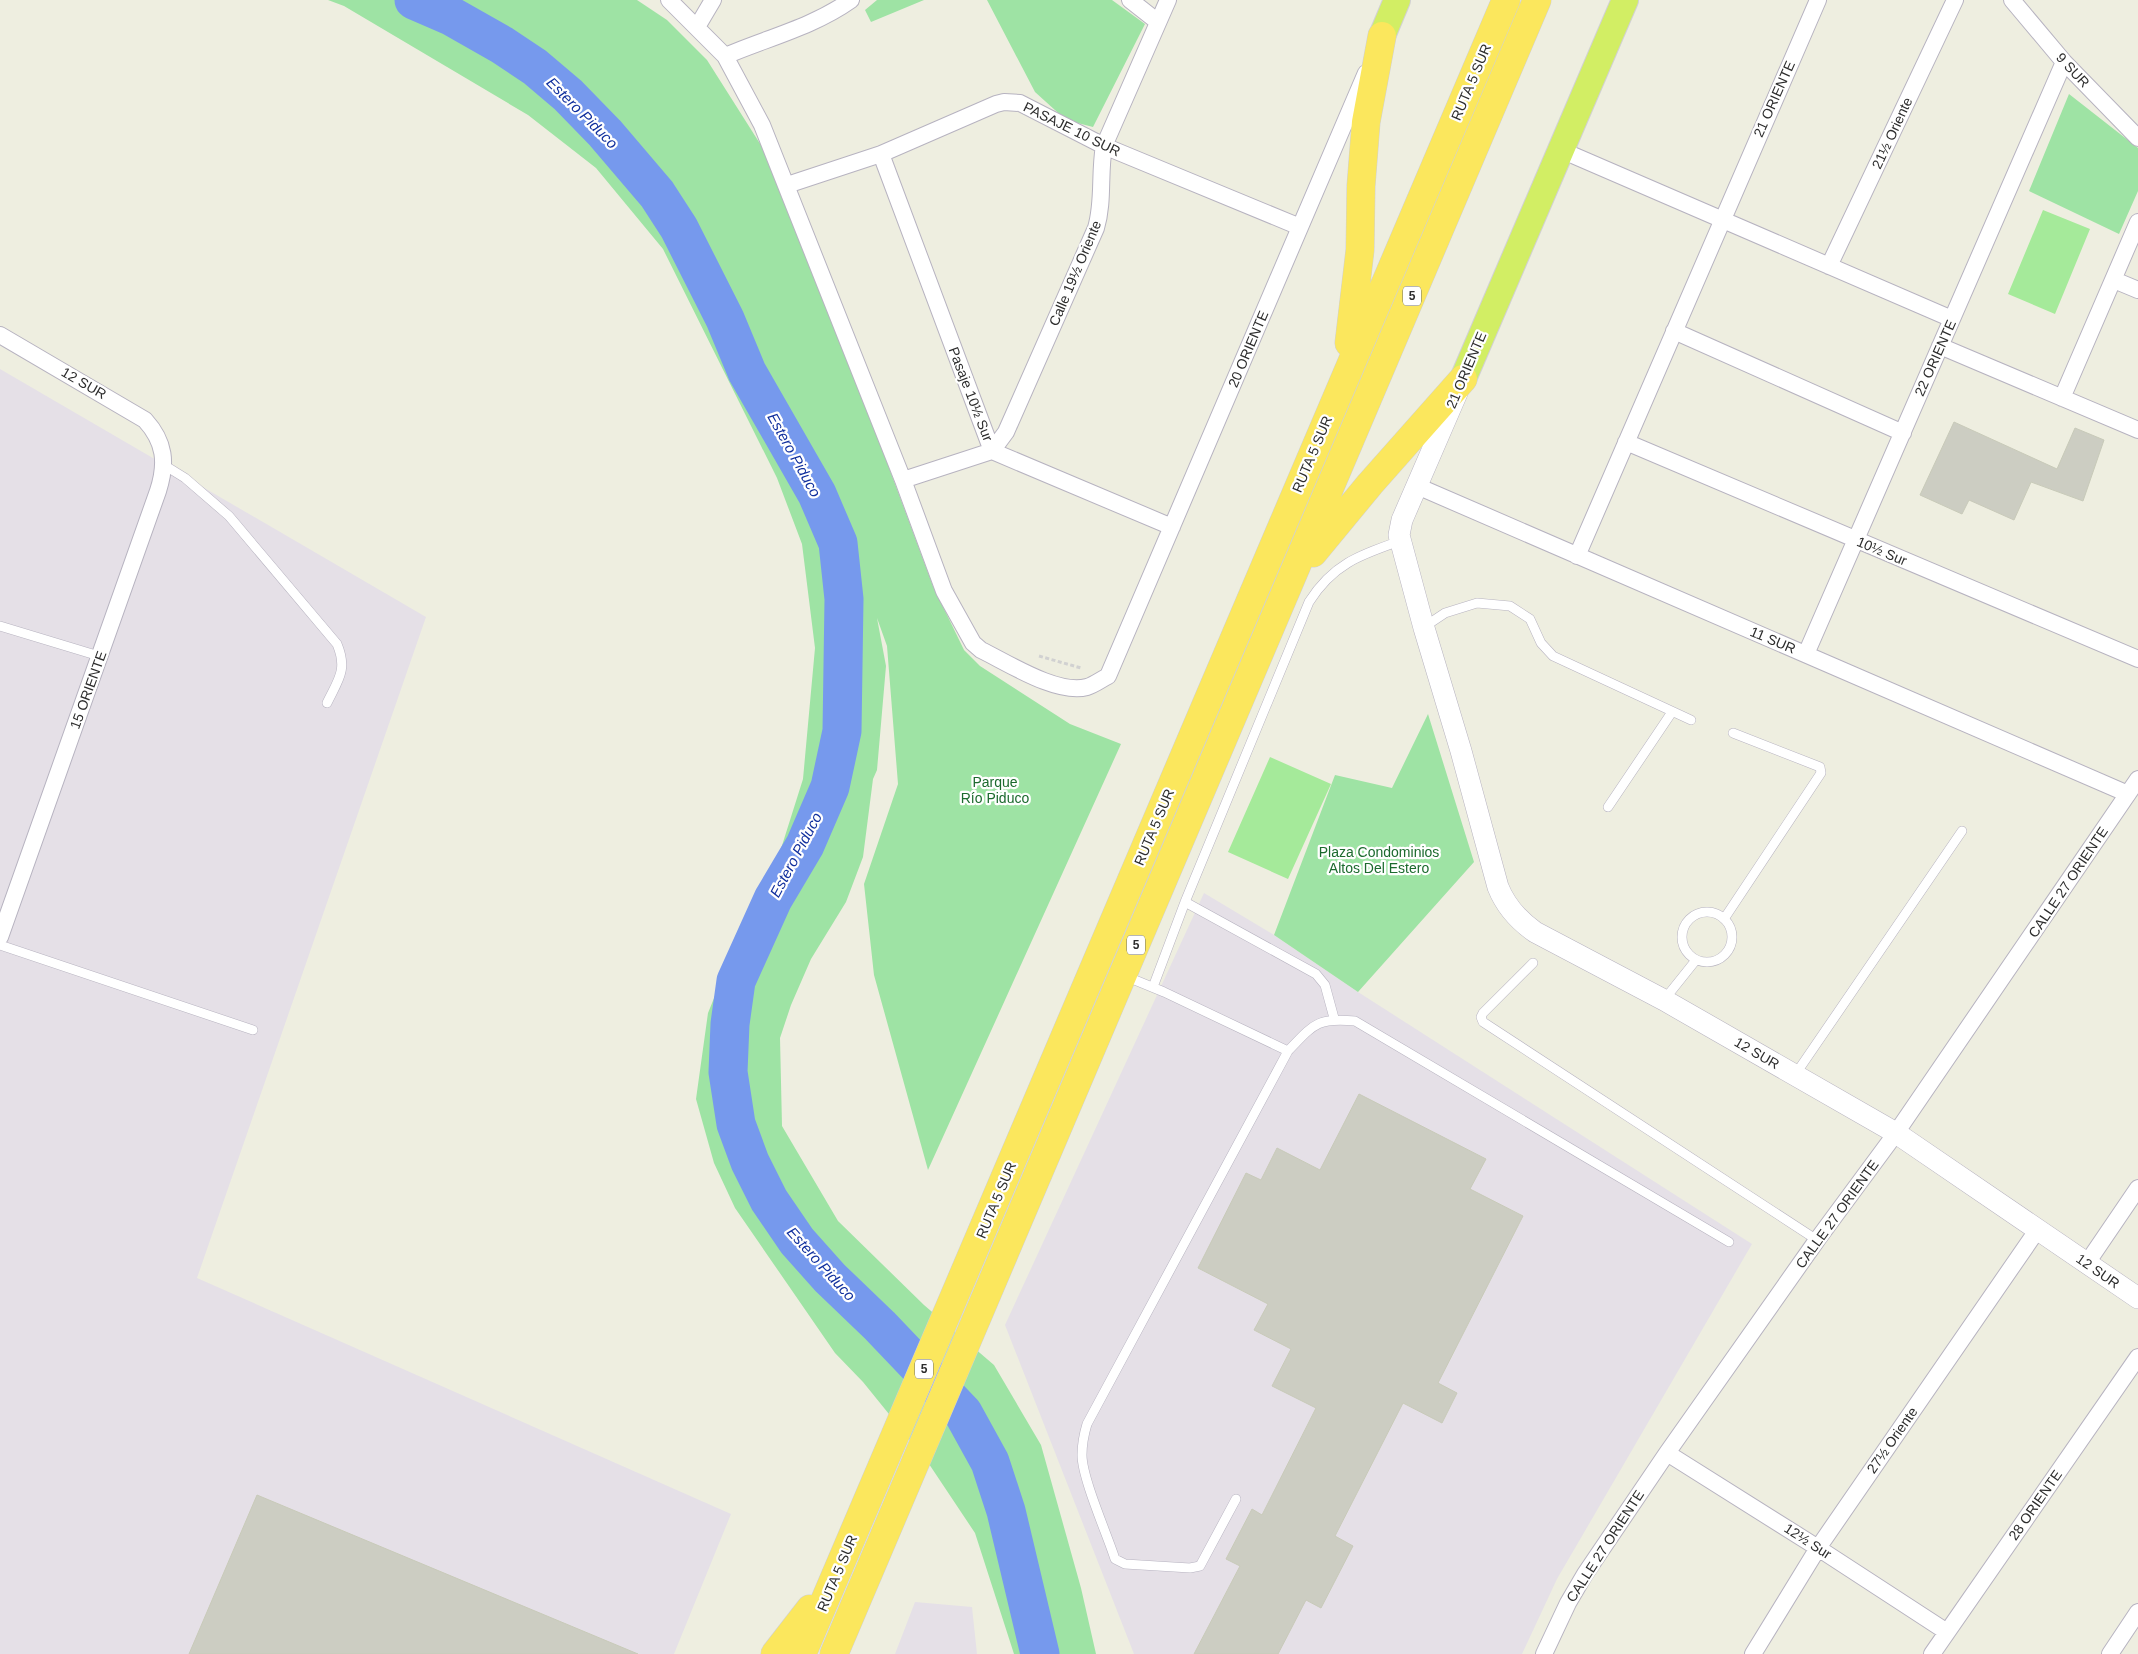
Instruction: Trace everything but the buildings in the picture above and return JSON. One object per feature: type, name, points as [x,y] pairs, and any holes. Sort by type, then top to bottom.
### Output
[{"type":"highway","name":"RUTA 5 SUR","points":[[802,1654],[1506,0]]},
{"type":"highway","name":"RUTA 5 SUR","points":[[834,1654],[1537,0]]},
{"type":"highway","points":[[1342,384],[1357,281],[1362,154],[1382,36]]},
{"type":"highway","points":[[1286,591],[1337,522],[1463,379]]},
{"type":"highway","points":[[775,1654],[838,1572]]},
{"type":"main road","name":"20 ORIENTE","points":[[1382,36],[1397,0]]},
{"type":"main road","name":"21 ORIENTE","points":[[1463,379],[1625,0]]},
{"type":"street","points":[[669,0],[725,56],[762,126],[903,480],[992,451]]},
{"type":"street","points":[[697,27],[713,0]]},
{"type":"street","points":[[725,56],[794,30],[821,18],[851,0]]},
{"type":"street","points":[[1130,0],[1158,22]]},
{"type":"street","name":"Calle 19½ Oriente","points":[[992,451],[1006,432],[1096,228],[1101,205],[1104,146],[1168,0]]},
{"type":"street","name":"21 ORIENTE","points":[[1578,556],[1818,0]]},
{"type":"street","name":"21½ Oriente","points":[[1829,266],[1955,0]]},
{"type":"street","name":"9 SUR","points":[[2012,0],[2064,62],[2138,138]]},
{"type":"street","name":"20 ORIENTE","points":[[903,480],[944,591],[973,643],[981,650],[1048,682],[1068,688],[1088,687],[1108,676],[1382,36]]},
{"type":"street","name":"22 ORIENTE","points":[[1806,654],[2064,62]]},
{"type":"street","name":"PASAJE 10 SUR","points":[[787,185],[881,154],[1004,102],[1020,103],[1104,146],[1300,227]]},
{"type":"street","points":[[1561,150],[1952,319]]},
{"type":"street","name":"Pasaje 10½ Sur","points":[[881,154],[992,451],[1172,527]]},
{"type":"street","points":[[2062,398],[2138,222]]},
{"type":"street","points":[[2114,280],[2138,290]]},
{"type":"street","points":[[1674,331],[1903,433]]},
{"type":"street","name":"12 SUR","points":[[0,334],[134,412],[149,424],[160,441]]},
{"type":"street","points":[[1940,346],[2138,430]]},
{"type":"street","name":"21 ORIENTE","points":[[1461,751],[1400,541],[1402,520],[1463,379]]},
{"type":"street","name":"15 ORIENTE","points":[[0,937],[158,491],[164,466],[160,441]]},
{"type":"street","name":"10½ Sur","points":[[1626,442],[2138,659]]},
{"type":"street","name":"11 SUR","points":[[1417,486],[2128,794]]},
{"type":"street","name":"12 SUR","points":[[1461,751],[1498,887],[1516,917],[1535,932],[1664,1000],[1896,1133],[2138,1298]]},
{"type":"street","name":"CALLE 27 ORIENTE","points":[[1544,1654],[1568,1603],[1585,1574],[1667,1453],[1817,1240],[1896,1133],[2138,779]]},
{"type":"street","points":[[2087,1263],[2138,1188]]},
{"type":"street","name":"27½ Oriente","points":[[1753,1654],[1818,1548],[2038,1229]]},
{"type":"street","name":"28 ORIENTE","points":[[1932,1654],[2138,1357]]},
{"type":"street","name":"12½ Sur","points":[[1667,1453],[1947,1632]]},
{"type":"street","points":[[2110,1654],[2138,1612]]},
{"type":"lane","points":[[164,466],[186,478],[230,516],[337,644],[342,657],[343,668],[327,703]]},
{"type":"lane","points":[[1153,987],[1185,902],[1309,602],[1325,579],[1339,567],[1354,558],[1400,541]]},
{"type":"lane","points":[[1424,628],[1445,613],[1477,603],[1510,606],[1530,619],[1541,643],[1553,656],[1691,720]]},
{"type":"lane","points":[[0,626],[100,656]]},
{"type":"lane","points":[[1608,807],[1672,712]]},
{"type":"lane","points":[[1724,919],[1821,772],[1820,768],[1733,733]]},
{"type":"lane","points":[[1794,1075],[1962,831]]},
{"type":"lane","points":[[1185,902],[1316,974],[1325,985],[1334,1018]]},
{"type":"lane","points":[[1712,912],[1724,919],[1732,931],[1732,945],[1729,952],[1718,960],[1703,962],[1696,960],[1686,951],[1683,944],[1682,937],[1686,923],[1697,914],[1712,912]]},
{"type":"lane","points":[[0,945],[253,1030]]},
{"type":"lane","points":[[1664,1000],[1696,960]]},
{"type":"lane","points":[[1533,963],[1483,1013],[1481,1017],[1483,1022],[1817,1240]]},
{"type":"lane","points":[[1123,975],[1153,987],[1288,1051]]},
{"type":"lane","points":[[1236,1499],[1200,1566],[1190,1568],[1125,1564],[1116,1559],[1088,1481],[1082,1457],[1083,1441],[1087,1424],[1288,1051],[1313,1025],[1334,1018],[1355,1021],[1729,1242]]},
{"type":"shaded area","points":[[0,369],[426,617],[197,1278],[731,1514],[674,1654],[0,1654]]},
{"type":"shaded area","points":[[1204,893],[1274,935],[1358,992],[1752,1244],[1557,1579],[1522,1654],[1134,1654],[1005,1325]]},
{"type":"shaded area","points":[[915,1602],[972,1607],[977,1654],[895,1654]]},
{"type":"green space","name":"Parque Río Piduco","points":[[328,0],[637,0],[667,20],[707,60],[781,177],[933,586],[964,650],[980,666],[1070,724],[1121,744],[928,1170],[874,975],[864,884],[898,784],[887,646],[877,618],[886,666],[877,770],[873,779],[863,857],[846,902],[811,959],[791,1005],[780,1038],[782,1126],[838,1221],[924,1305],[994,1365],[1041,1445],[1081,1588],[1096,1654],[1014,1654],[975,1533],[927,1461],[863,1382],[835,1353],[735,1208],[714,1163],[696,1099],[708,1013],[727,966],[773,874],[803,779],[815,648],[802,544],[777,478],[663,249],[596,168],[528,115],[344,6]]},
{"type":"green space","points":[[877,0],[924,0],[871,22],[865,10]]},
{"type":"green space","points":[[987,0],[1112,0],[1145,24],[1093,127],[1066,120],[1035,92]]},
{"type":"green space","points":[[2069,94],[2138,148],[2138,191],[2119,234],[2029,191]]},
{"type":"green space","points":[[2043,210],[2090,229],[2055,314],[2008,294]]},
{"type":"green space","name":"Plaza Condominios Altos Del Estero","points":[[1428,714],[1474,862],[1358,992],[1274,935],[1335,775],[1392,788]]},
{"type":"green space","points":[[1270,757],[1331,784],[1288,879],[1228,852]]},
{"type":"waterway","name":"Estero Piduco","points":[[414,0],[451,16],[502,45],[535,67],[568,95],[605,133],[657,194],[679,228],[725,319],[747,372],[817,494],[838,543],[844,599],[842,731],[830,787],[805,845],[773,899],[736,981],[730,1024],[728,1072],[736,1124],[750,1162],[769,1200],[797,1241],[830,1278],[880,1326],[963,1413],[990,1462],[1006,1511],[1040,1654]]}]
